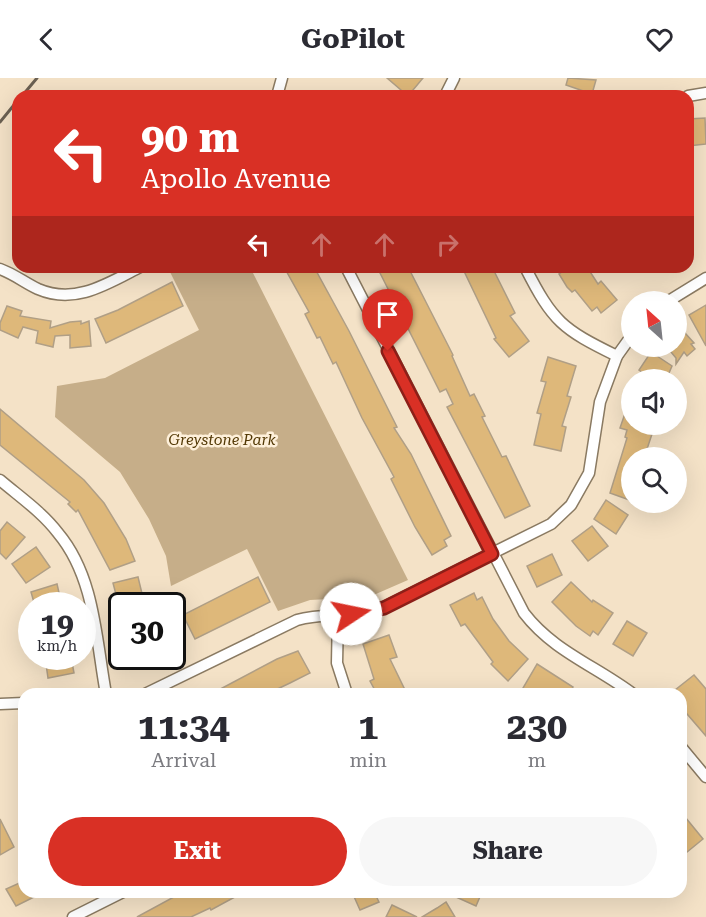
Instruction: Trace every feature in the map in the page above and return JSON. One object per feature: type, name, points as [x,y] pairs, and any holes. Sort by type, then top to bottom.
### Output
[{"type":"street","points":[[0,269],[40,290],[66,295],[93,291],[128,273]]},
{"type":"street","points":[[348,273],[517,603],[539,631],[557,647],[623,688]]},
{"type":"street","points":[[528,273],[542,302],[561,324],[576,335],[617,356]]},
{"type":"street","points":[[685,291],[706,278]]},
{"type":"street","points":[[157,688],[297,620],[317,615],[363,614],[384,608],[551,524],[571,505],[589,473],[596,418],[617,356],[621,350]]},
{"type":"street","points":[[0,480],[49,522],[65,542],[78,564],[90,601],[105,688]]},
{"type":"street","points":[[338,615],[337,663],[345,688]]},
{"type":"street","points":[[0,704],[18,703]]},
{"type":"street","points":[[687,754],[706,777]]},
{"type":"street","points":[[73,917],[111,898]]},
{"type":"green space","name":"Greystone Park","points":[[170,273],[253,273],[408,580],[369,597],[310,600],[278,611],[247,549],[171,586],[166,556],[149,519],[120,472],[55,417],[57,386],[105,378],[199,330]]},
{"type":"building","points":[[387,78],[423,78],[413,90],[401,90]]},
{"type":"building","points":[[568,78],[596,80],[593,90],[580,90],[566,85]]},
{"type":"building","points":[[705,118],[706,144],[694,145],[694,119]]},
{"type":"building","points":[[287,273],[317,273],[349,331],[397,427],[394,428],[411,454],[451,536],[444,540],[447,546],[432,555],[391,479],[394,477],[362,418],[336,362],[333,364],[320,337],[317,338],[305,314],[309,312]]},
{"type":"building","points":[[380,273],[411,273],[453,355],[470,396],[474,394],[485,416],[482,417],[502,457],[506,456],[530,506],[505,518],[447,407],[453,404],[446,389],[440,392]]},
{"type":"building","points":[[465,273],[495,273],[515,313],[510,316],[529,341],[509,357],[494,339],[496,338]]},
{"type":"building","points":[[591,273],[598,284],[601,281],[617,300],[601,313],[597,307],[592,311],[575,290],[572,292],[567,287],[559,274]]},
{"type":"building","points":[[172,282],[183,306],[106,343],[95,319],[118,310]]},
{"type":"building","points":[[706,305],[706,346],[689,315]]},
{"type":"building","points":[[7,306],[22,311],[20,316],[51,321],[50,328],[70,322],[81,321],[81,324],[89,321],[91,346],[70,348],[70,335],[55,336],[53,347],[36,343],[38,331],[23,327],[18,338],[0,330],[0,323]]},
{"type":"building","points":[[687,335],[694,343],[691,344],[695,349],[687,356]]},
{"type":"building","points":[[548,357],[576,366],[567,396],[571,397],[562,426],[566,427],[561,451],[534,445],[541,414],[537,413],[546,382],[541,381]]},
{"type":"building","points":[[648,357],[658,357],[672,366],[671,369],[640,369]]},
{"type":"building","points":[[0,409],[84,480],[104,503],[126,539],[135,561],[110,570],[78,510],[76,512],[68,504],[70,502],[0,445]]},
{"type":"building","points":[[626,435],[652,435],[648,447],[624,447],[627,438]]},
{"type":"building","points":[[621,457],[621,497],[610,493]]},
{"type":"building","points":[[606,500],[621,510],[621,513],[628,515],[616,534],[594,519]]},
{"type":"building","points":[[7,522],[25,537],[6,559],[0,553],[0,531]]},
{"type":"building","points":[[592,526],[608,546],[588,561],[572,541]]},
{"type":"building","points":[[36,547],[50,567],[26,583],[12,564]]},
{"type":"building","points":[[552,554],[562,575],[537,587],[527,566]]},
{"type":"building","points":[[138,577],[142,592],[115,592],[113,583]]},
{"type":"building","points":[[258,577],[270,602],[195,639],[186,621],[186,613]]},
{"type":"building","points":[[571,582],[592,602],[593,600],[613,613],[598,635],[593,631],[590,636],[576,626],[552,602]]},
{"type":"building","points":[[57,584],[59,592],[31,592]]},
{"type":"building","points":[[474,593],[477,600],[482,597],[493,619],[509,641],[528,659],[508,681],[491,664],[493,662],[465,624],[461,626],[450,605]]},
{"type":"building","points":[[627,621],[647,633],[633,656],[613,644]]},
{"type":"building","points":[[389,635],[397,657],[390,659],[404,688],[374,688],[370,681],[374,679],[363,644]]},
{"type":"building","points":[[298,651],[310,673],[280,688],[222,688],[277,659]]},
{"type":"building","points":[[537,664],[573,687],[572,688],[523,688]]},
{"type":"building","points":[[47,670],[73,670],[74,673],[48,678]]},
{"type":"building","points":[[694,675],[706,689],[706,736],[687,714],[687,688],[678,688]]},
{"type":"building","points":[[0,819],[14,847],[0,855]]},
{"type":"building","points":[[687,819],[703,839],[687,852]]},
{"type":"building","points":[[18,884],[18,898],[32,898],[16,906],[6,889]]},
{"type":"building","points":[[172,898],[233,898],[211,910],[210,908],[191,917],[137,917]]},
{"type":"building","points":[[355,898],[377,898],[379,902],[360,910]]},
{"type":"building","points":[[458,898],[479,898],[476,906]]},
{"type":"building","points":[[446,902],[455,917],[422,917],[437,908]]},
{"type":"building","points":[[392,905],[417,917],[386,917]]},
{"type":"railway","points":[[27,90],[37,78]]},
{"type":"railway","points":[[0,122],[12,107]]},
{"type":"route","points":[[351,614],[363,614],[384,608],[492,554],[388,351]]}]
